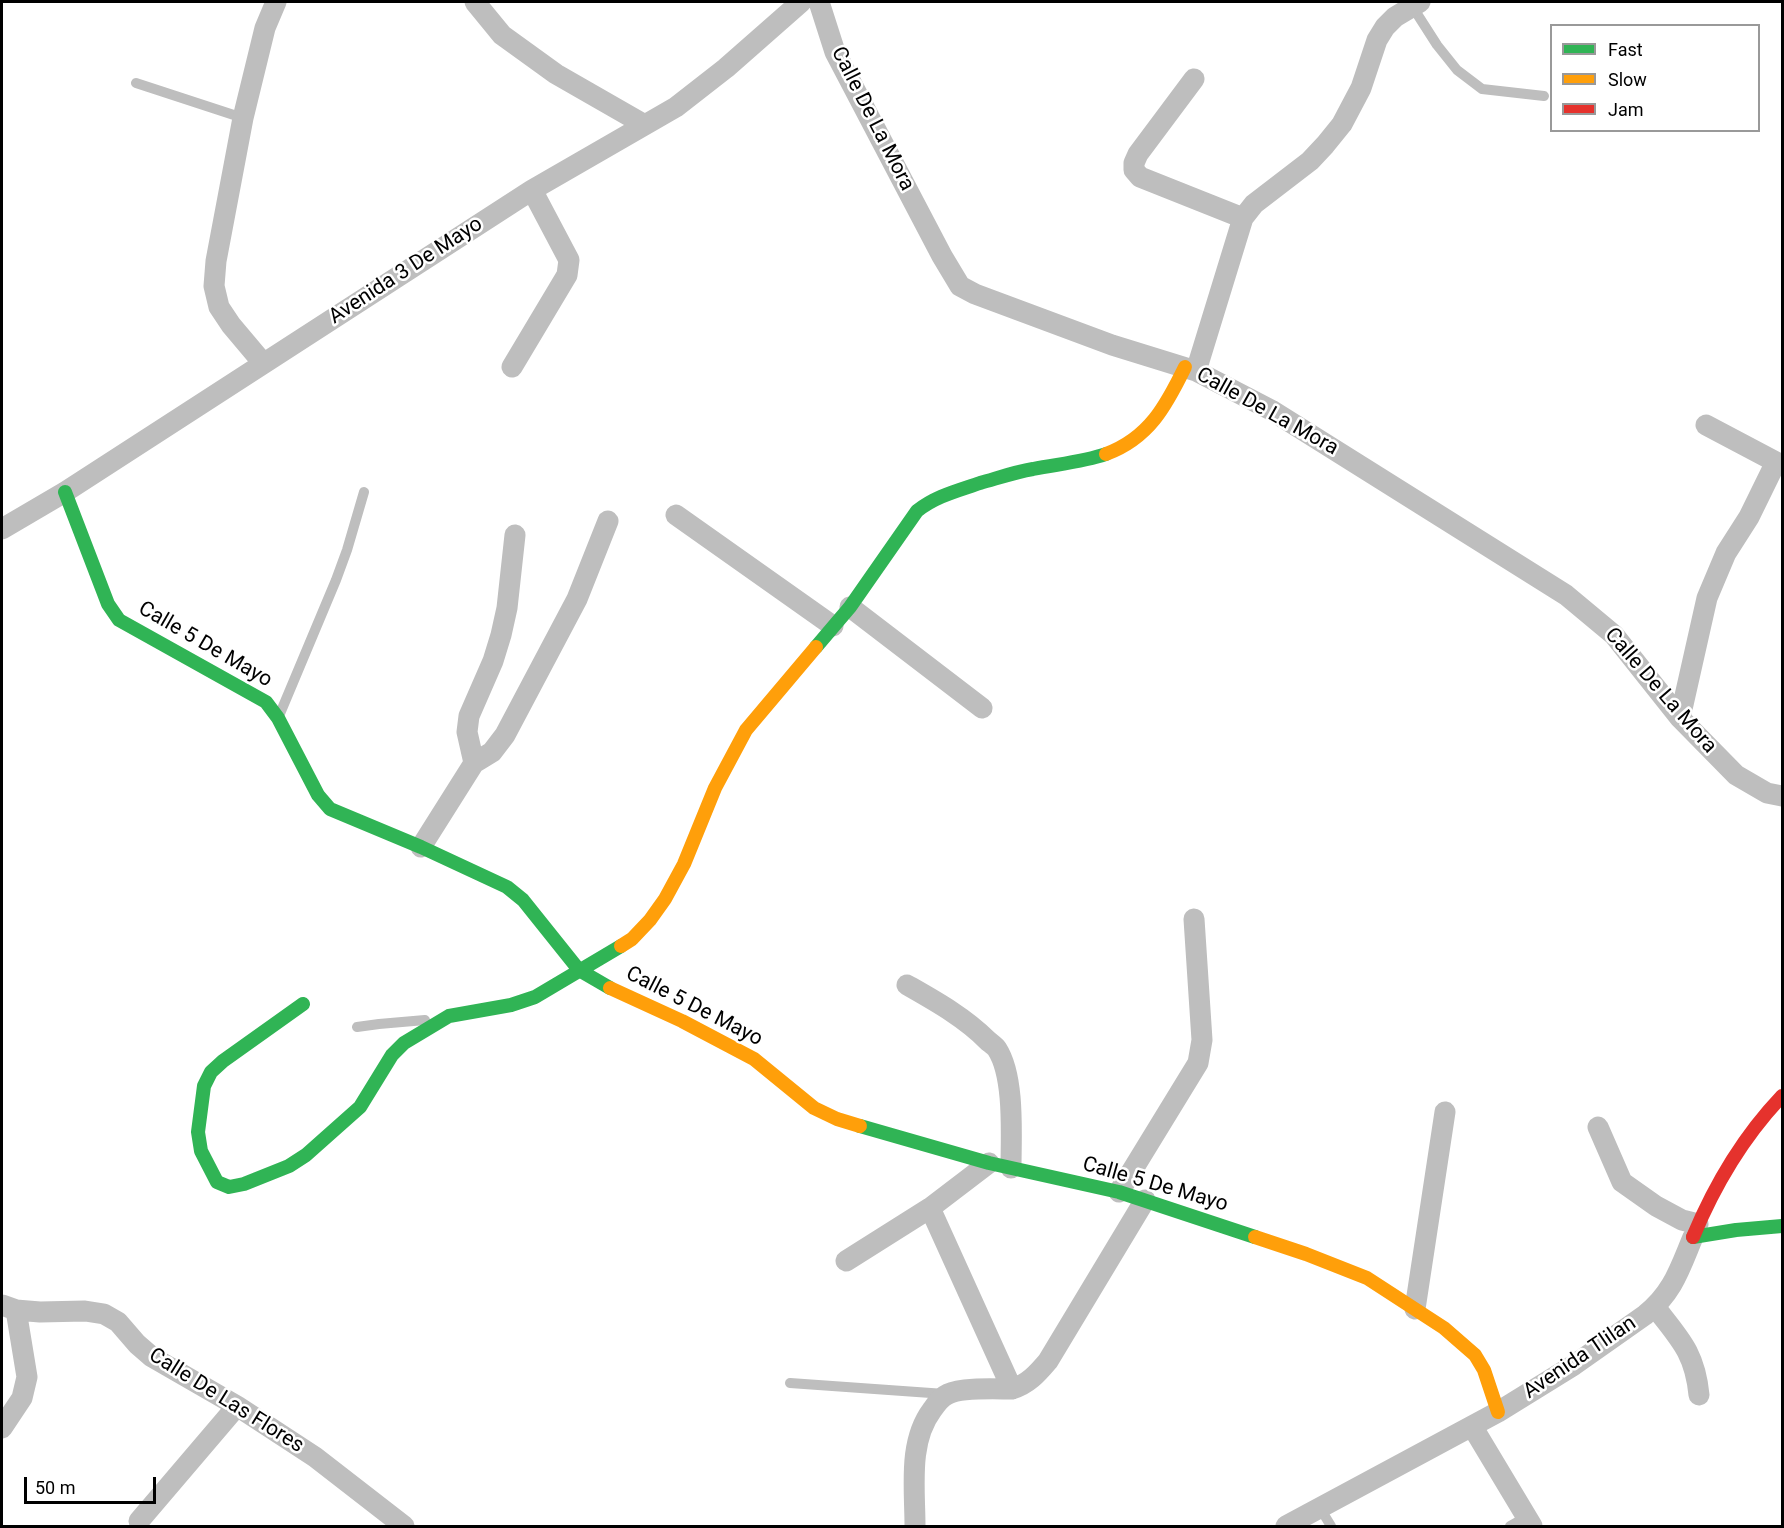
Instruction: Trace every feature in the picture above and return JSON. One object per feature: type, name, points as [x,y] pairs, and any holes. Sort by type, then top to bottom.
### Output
[{"type":"street","points":[[263,363],[219,307],[214,286],[216,261],[243,118],[265,28],[276,2]]},
{"type":"street","points":[[475,2],[502,35],[556,74],[645,125]]},
{"type":"street","name":"Avenida 3 De Mayo","points":[[2,529],[65,492],[532,190],[676,107],[726,68],[801,2]]},
{"type":"street","name":"Calle De La Mora","points":[[819,2],[835,52],[960,286],[975,294],[1113,345],[1190,369],[1271,410],[1566,595],[1614,635],[1680,718],[1736,775],[1767,793],[1782,796]]},
{"type":"street","points":[[303,1004],[223,1061],[211,1072],[204,1086],[198,1132],[201,1151],[217,1182],[228,1187],[244,1184],[289,1166],[306,1155],[360,1107],[392,1055],[404,1043],[449,1016],[511,1005],[535,997],[632,939],[651,920],[665,899],[684,864],[715,788],[746,730],[850,607],[909,521],[926,504],[945,494],[989,480],[1116,451],[1142,434],[1190,369],[1243,218],[1254,204],[1310,161],[1342,124],[1361,88],[1377,40],[1385,27],[1395,17],[1416,4]]},
{"type":"street","points":[[1194,79],[1138,154],[1134,170],[1140,177],[1243,218]]},
{"type":"street","points":[[513,367],[567,275],[568,268],[568,260],[532,190]]},
{"type":"street","points":[[1680,718],[1707,598],[1726,553],[1749,517],[1779,457],[1706,425]]},
{"type":"street","name":"Calle 5 De Mayo","points":[[65,492],[108,604],[119,620],[266,702],[278,718],[318,795],[330,809],[421,847],[507,887],[523,900],[579,970],[754,1059],[814,1108],[837,1119],[1011,1168],[1119,1192],[1306,1254],[1367,1278],[1444,1328],[1475,1355],[1484,1370],[1498,1412]]},
{"type":"street","points":[[676,515],[833,626]]},
{"type":"street","points":[[421,847],[474,763],[492,752],[505,735],[577,599],[608,521]]},
{"type":"street","points":[[474,763],[467,732],[470,716],[493,661],[501,635],[507,608],[515,535]]},
{"type":"street","points":[[850,607],[982,708]]},
{"type":"street","points":[[1119,1192],[1198,1063],[1202,1040],[1194,919]]},
{"type":"street","points":[[907,985],[977,1029],[997,1049],[1006,1073],[1009,1097],[1011,1168]]},
{"type":"street","name":"Avenida Tlilan","points":[[1286,1527],[1498,1412],[1574,1365],[1655,1307],[1670,1290],[1717,1184],[1751,1131],[1782,1096]]},
{"type":"street","points":[[1415,1309],[1445,1112]]},
{"type":"street","points":[[1598,1127],[1622,1182],[1696,1231],[1782,1226]]},
{"type":"street","points":[[846,1261],[930,1208],[989,1162]]},
{"type":"street","points":[[915,1527],[915,1452],[920,1432],[928,1415],[947,1394],[958,1391],[1012,1389],[1024,1385],[1036,1376],[1048,1361],[1145,1200]]},
{"type":"street","points":[[930,1208],[1012,1389]]},
{"type":"street","points":[[2,1428],[22,1398],[27,1377],[9,1307]]},
{"type":"street","name":"Calle De Las Flores","points":[[9,1307],[40,1312],[85,1311],[104,1314],[118,1322],[152,1357],[237,1406],[315,1457],[404,1527]]},
{"type":"street","points":[[1655,1307],[1690,1355],[1700,1395]]},
{"type":"street","points":[[139,1521],[237,1406]]},
{"type":"street","points":[[1472,1426],[1523,1523]]},
{"type":"lane","points":[[1416,4],[1437,45],[1457,70],[1482,89],[1544,96]]},
{"type":"lane","points":[[136,83],[243,118]]},
{"type":"lane","points":[[278,718],[336,580],[364,492]]},
{"type":"lane","points":[[357,1028],[449,1016]]},
{"type":"lane","points":[[790,1383],[947,1394]]},
{"type":"lane","points":[[1320,1508],[1330,1527]]},
{"type":"traffic: fast","points":[[816,647],[850,607],[917,511],[924,506],[947,494],[1007,475],[1106,454]]},
{"type":"traffic: fast","points":[[65,492],[108,604],[119,620],[266,702],[278,718],[318,795],[330,809],[421,847],[507,887],[523,900],[579,970],[610,988]]},
{"type":"traffic: fast","points":[[303,1004],[223,1061],[211,1072],[204,1086],[198,1132],[201,1151],[217,1182],[229,1187],[244,1184],[289,1166],[306,1155],[360,1107],[392,1055],[404,1043],[449,1016],[511,1005],[535,997],[621,946]]},
{"type":"traffic: fast","points":[[860,1126],[989,1163],[1119,1192],[1255,1237]]},
{"type":"traffic: fast","points":[[1693,1237],[1782,1226]]},
{"type":"traffic: slow","points":[[1106,454],[1121,447],[1145,430],[1171,395],[1185,367]]},
{"type":"traffic: slow","points":[[621,946],[632,939],[650,920],[665,899],[684,864],[715,788],[746,730],[816,647]]},
{"type":"traffic: slow","points":[[610,988],[682,1021],[754,1059],[814,1108],[837,1119],[860,1126]]},
{"type":"traffic: slow","points":[[1255,1237],[1367,1278],[1444,1328],[1475,1355],[1484,1370],[1498,1412]]},
{"type":"traffic: jam","points":[[1693,1237],[1731,1162],[1782,1096]]}]
